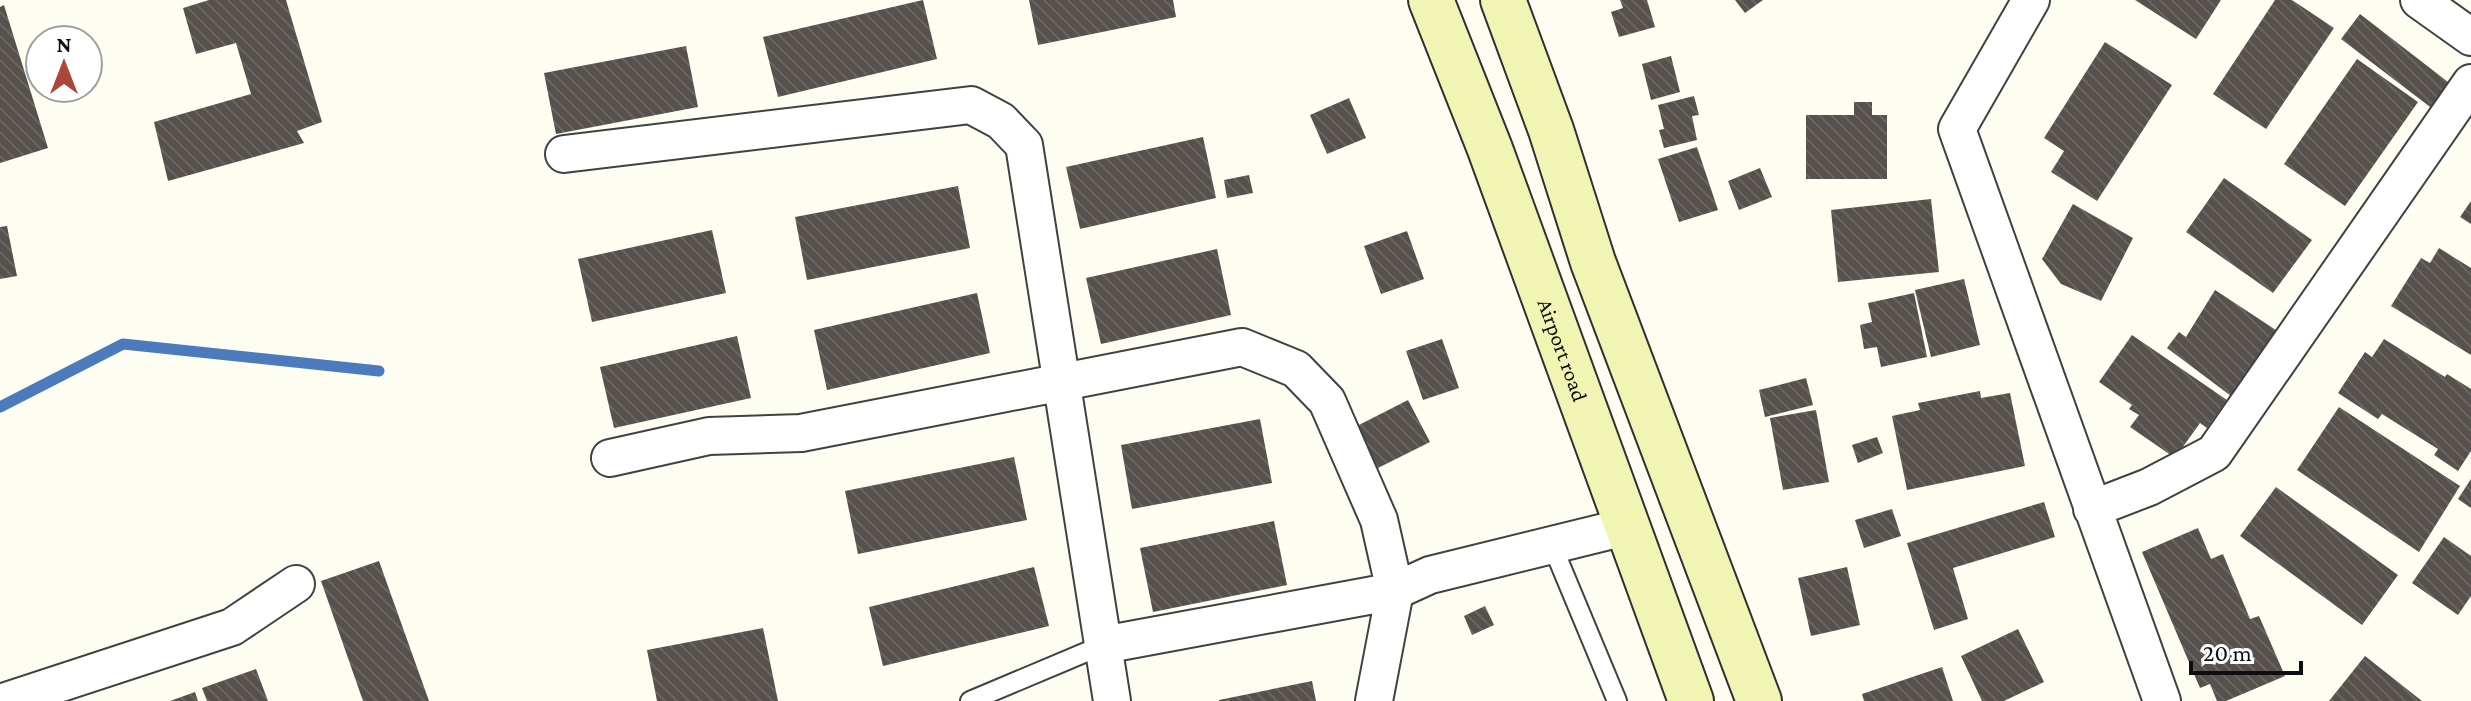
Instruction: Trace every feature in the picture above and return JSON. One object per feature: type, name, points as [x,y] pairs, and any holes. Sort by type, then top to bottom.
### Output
[{"type":"main road","name":"Airport road","points":[[1431,0],[1490,149],[1625,527],[1691,701]]},
{"type":"main road","points":[[1503,0],[1551,130],[1593,262],[1759,701]]},
{"type":"main road","points":[[1490,149],[1551,130]]},
{"type":"street","points":[[2031,0],[1957,129],[2162,701]]},
{"type":"street","points":[[2092,509],[2149,487],[2214,453],[2471,83]]},
{"type":"street","points":[[564,154],[971,105],[1001,121],[1024,145],[1059,382],[1112,701]]},
{"type":"street","points":[[610,458],[709,436],[801,433],[1242,347],[1296,369],[1327,401],[1379,520],[1395,591],[1374,701]]},
{"type":"street","points":[[1103,645],[1395,591],[1430,575],[1625,527]]},
{"type":"street","points":[[6,701],[232,627],[296,584]]},
{"type":"lane","points":[[1552,545],[1617,701]]},
{"type":"lane","points":[[970,701],[1103,645]]},
{"type":"building","points":[[209,0],[286,0],[322,122],[297,131],[304,143],[168,181],[154,122],[251,94],[236,43],[196,54],[183,8]]},
{"type":"building","points":[[923,0],[937,59],[778,97],[763,37]]},
{"type":"building","points":[[1029,0],[1173,0],[1176,17],[1038,45]]},
{"type":"building","points":[[1620,0],[1647,0],[1655,27],[1619,37],[1611,12],[1623,8]]},
{"type":"building","points":[[1735,0],[1763,0],[1745,13]]},
{"type":"building","points":[[2135,0],[2221,0],[2196,39]]},
{"type":"building","points":[[2275,0],[2292,0],[2334,28],[2266,129],[2213,94]]},
{"type":"building","points":[[4,5],[24,70],[24,104],[34,104],[48,148],[0,163],[0,7]]},
{"type":"building","points":[[2360,14],[2461,92],[2442,116],[2341,39]]},
{"type":"building","points":[[2105,42],[2172,85],[2097,201],[2051,172],[2064,151],[2044,138]]},
{"type":"building","points":[[686,46],[698,107],[556,134],[544,73]]},
{"type":"building","points":[[1671,56],[1680,92],[1651,100],[1642,64]]},
{"type":"building","points":[[2357,59],[2418,102],[2345,206],[2284,164]]},
{"type":"building","points":[[1694,96],[1699,115],[1692,116],[1697,140],[1664,148],[1659,130],[1664,129],[1658,105]]},
{"type":"building","points":[[1349,98],[1366,138],[1327,154],[1310,115]]},
{"type":"building","points":[[1854,102],[1872,102],[1872,115],[1887,115],[1887,179],[1806,179],[1806,115],[1854,115]]},
{"type":"building","points":[[1203,137],[1216,198],[1080,229],[1066,167]]},
{"type":"building","points":[[1697,147],[1718,210],[1679,222],[1658,159]]},
{"type":"building","points":[[1760,168],[1772,197],[1739,210],[1728,181]]},
{"type":"building","points":[[1249,175],[1253,193],[1227,198],[1224,180]]},
{"type":"building","points":[[2224,178],[2312,240],[2273,293],[2186,232]]},
{"type":"building","points":[[958,186],[970,248],[807,280],[795,217]]},
{"type":"building","points":[[1931,199],[1939,272],[1838,282],[1831,210]]},
{"type":"building","points":[[2471,201],[2471,224],[2460,217]]},
{"type":"building","points":[[2073,204],[2133,238],[2101,301],[2061,284],[2042,259]]},
{"type":"building","points":[[7,226],[17,276],[0,279],[0,227]]},
{"type":"building","points":[[712,230],[726,293],[592,322],[578,259]]},
{"type":"building","points":[[1407,231],[1424,279],[1381,294],[1364,246]]},
{"type":"building","points":[[2439,248],[2471,268],[2471,355],[2391,306],[2421,258],[2430,263]]},
{"type":"building","points":[[1217,249],[1231,315],[1101,344],[1086,278]]},
{"type":"building","points":[[1964,279],[1980,345],[1931,357],[1915,290]]},
{"type":"building","points":[[2215,290],[2282,334],[2235,399],[2167,348],[2179,332],[2186,337]]},
{"type":"building","points":[[977,293],[990,353],[827,390],[814,330]]},
{"type":"building","points":[[1914,293],[1927,357],[1881,367],[1877,347],[1864,349],[1860,325],[1872,322],[1868,303]]},
{"type":"building","points":[[2132,335],[2227,400],[2207,428],[2200,423],[2175,458],[2130,427],[2139,415],[2129,409],[2132,405],[2099,382]]},
{"type":"building","points":[[737,336],[751,398],[614,428],[600,367]]},
{"type":"building","points":[[1442,339],[1459,388],[1423,400],[1406,351]]},
{"type":"building","points":[[2384,339],[2445,377],[2447,374],[2471,389],[2471,451],[2458,471],[2434,455],[2438,449],[2382,414],[2378,419],[2338,393],[2365,352],[2372,357]]},
{"type":"building","points":[[1806,378],[1813,405],[1765,417],[1759,390]]},
{"type":"building","points":[[1980,391],[1981,398],[2010,393],[2025,466],[1907,490],[1892,416],[1920,410],[1918,403]]},
{"type":"building","points":[[1408,400],[1430,442],[1372,471],[1351,429]]},
{"type":"building","points":[[2339,407],[2460,486],[2419,552],[2297,470]]},
{"type":"building","points":[[1816,410],[1829,482],[1783,490],[1770,418]]},
{"type":"building","points":[[1260,419],[1272,483],[1132,509],[1121,445]]},
{"type":"building","points":[[1877,437],[1883,453],[1858,463],[1852,445]]},
{"type":"building","points":[[1014,457],[1027,520],[858,554],[845,491]]},
{"type":"building","points":[[2471,479],[2471,508],[2458,499]]},
{"type":"building","points":[[2276,487],[2398,575],[2362,625],[2240,536]]},
{"type":"building","points":[[2044,502],[2055,537],[1953,568],[1968,619],[1934,630],[1907,543]]},
{"type":"building","points":[[1892,509],[1901,536],[1864,548],[1855,520]]},
{"type":"building","points":[[1274,521],[1287,585],[1153,612],[1140,548]]},
{"type":"building","points":[[2198,528],[2211,559],[2223,554],[2250,619],[2259,616],[2285,676],[2226,701],[2217,701],[2210,684],[2200,688],[2142,552]]},
{"type":"building","points":[[2444,537],[2471,556],[2471,596],[2458,615],[2412,583]]},
{"type":"building","points":[[379,561],[429,701],[363,701],[321,581]]},
{"type":"building","points":[[1034,567],[1049,626],[883,666],[869,607]]},
{"type":"building","points":[[1847,567],[1860,625],[1811,636],[1798,578]]},
{"type":"building","points":[[1485,606],[1494,625],[1472,635],[1464,616]]},
{"type":"building","points":[[763,628],[778,701],[657,701],[647,650]]},
{"type":"building","points":[[2018,629],[2044,682],[2004,701],[1982,701],[1961,656]]},
{"type":"building","points":[[2365,656],[2422,701],[2329,701]]},
{"type":"building","points":[[1942,667],[1953,701],[1864,701],[1862,694]]},
{"type":"building","points":[[256,669],[268,701],[207,701],[202,688]]},
{"type":"building","points":[[1312,681],[1316,701],[1219,701],[1219,700]]},
{"type":"building","points":[[195,692],[198,701],[170,701]]},
{"type":"waterway","points":[[0,407],[123,344],[379,371]]}]
